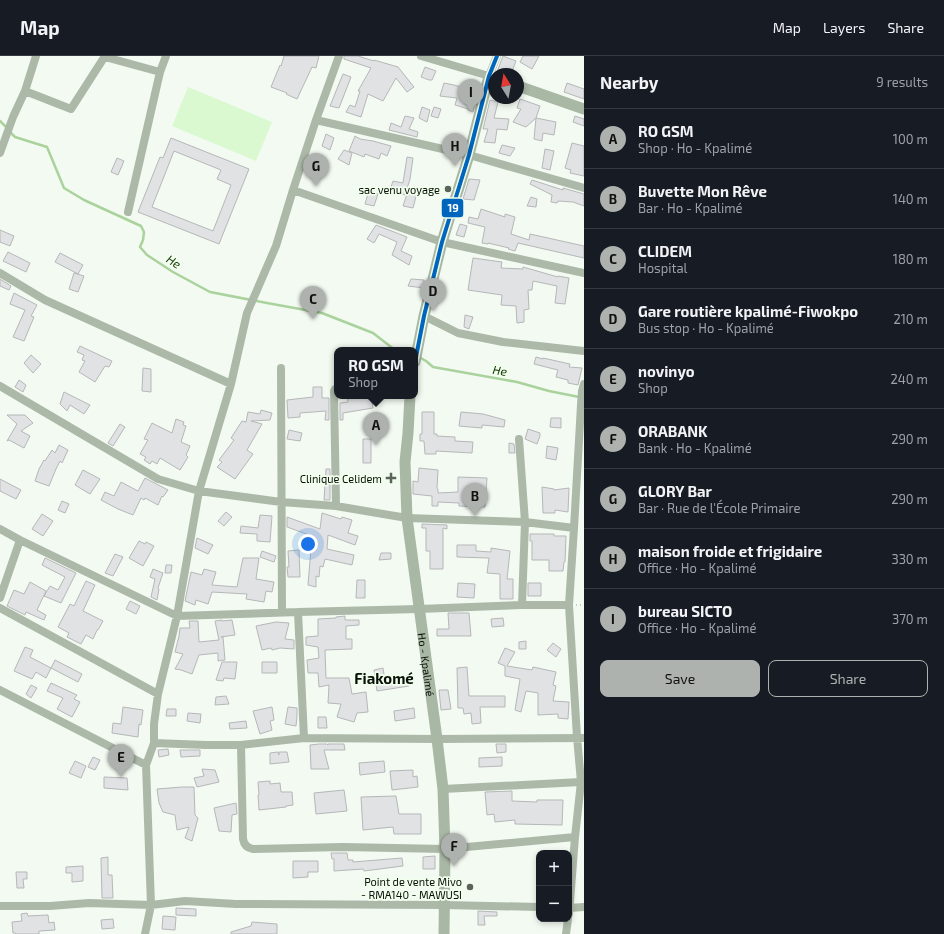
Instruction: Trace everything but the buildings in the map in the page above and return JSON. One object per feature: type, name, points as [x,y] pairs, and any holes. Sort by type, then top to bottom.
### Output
[{"type":"main road","points":[[524,88],[584,109]]},
{"type":"main road","points":[[418,348],[442,242],[488,91]]},
{"type":"main road","name":"Ho - Kpalimé","points":[[410,399],[405,462],[407,518],[443,789],[445,849],[444,934]]},
{"type":"street","points":[[0,152],[13,117],[25,91],[36,56]]},
{"type":"street","points":[[25,91],[71,109],[105,56],[160,72]]},
{"type":"street","points":[[128,212],[160,72],[166,56]]},
{"type":"street","points":[[146,934],[151,905],[146,765],[154,743],[154,724],[158,694],[177,616],[199,491],[231,384],[247,313],[276,246],[316,120],[339,56]]},
{"type":"street","points":[[421,56],[488,76]]},
{"type":"street","points":[[494,68],[497,56]]},
{"type":"street","points":[[316,120],[469,155],[584,188]]},
{"type":"street","points":[[293,190],[442,242],[584,273]]},
{"type":"street","points":[[0,273],[45,300],[231,384]]},
{"type":"street","points":[[424,316],[458,333],[503,342],[584,351]]},
{"type":"street","points":[[281,368],[282,612]]},
{"type":"street","points":[[0,386],[158,479],[199,491],[281,502],[336,506],[407,518],[525,522],[574,528]]},
{"type":"street","points":[[571,886],[581,782],[580,738],[569,605],[580,405],[583,388]]},
{"type":"street","points":[[334,399],[336,506]]},
{"type":"street","points":[[519,439],[525,522],[522,605]]},
{"type":"street","points":[[0,529],[177,616],[522,605],[569,605]]},
{"type":"street","points":[[0,598],[20,540]]},
{"type":"street","points":[[0,608],[158,694]]},
{"type":"street","points":[[298,612],[304,738]]},
{"type":"street","points":[[0,690],[146,765]]},
{"type":"street","points":[[154,743],[241,745],[304,738],[580,738]]},
{"type":"street","points":[[241,745],[243,839],[244,844],[249,848],[343,847],[445,849],[575,838]]},
{"type":"street","points":[[443,789],[581,782]]},
{"type":"street","points":[[0,906],[50,906],[88,903],[151,905],[185,901],[236,904],[536,907]]},
{"type":"street","points":[[572,909],[584,907]]},
{"type":"street","points":[[566,934],[568,922]]},
{"type":"green space","points":[[188,87],[272,122],[256,161],[172,126]]},
{"type":"waterway","name":"He","points":[[0,121],[7,128]]},
{"type":"waterway","name":"He","points":[[10,132],[15,137],[47,147],[64,188],[84,200],[141,226],[144,232],[140,247],[147,255],[173,272],[210,292],[322,313],[373,333],[391,347]]},
{"type":"waterway","name":"He","points":[[419,357],[433,367],[517,382],[549,391],[579,397]]},
{"type":"transit line","name":"19","points":[[418,347],[442,242],[469,155],[489,76],[497,56]]},
{"type":"place","name":"bureau SICTO","points":[[471,112]]},
{"type":"place","name":"maison froide et frigidaire","points":[[455,166]]},
{"type":"place","name":"GLORY Bar","points":[[316,186]]},
{"type":"place","name":"sac venu voyage","points":[[448,189]]},
{"type":"place","name":"Gare routière kpalimé-Fiwokpo","points":[[433,311]]},
{"type":"place","name":"CLIDEM","points":[[313,319]]},
{"type":"place","name":"RO GSM","points":[[376,445]]},
{"type":"place","name":"Clinique Celidem","points":[[391,478]]},
{"type":"place","name":"Buvette Mon Rêve","points":[[475,516]]},
{"type":"place","name":"novinyo","points":[[121,777]]},
{"type":"place","name":"ORABANK","points":[[454,866]]},
{"type":"place","name":"Point de vente Mivo - RMA140 - MAWUSI","points":[[470,887]]},
{"type":"district","name":"Fiakomé","points":[[384,678]]}]
